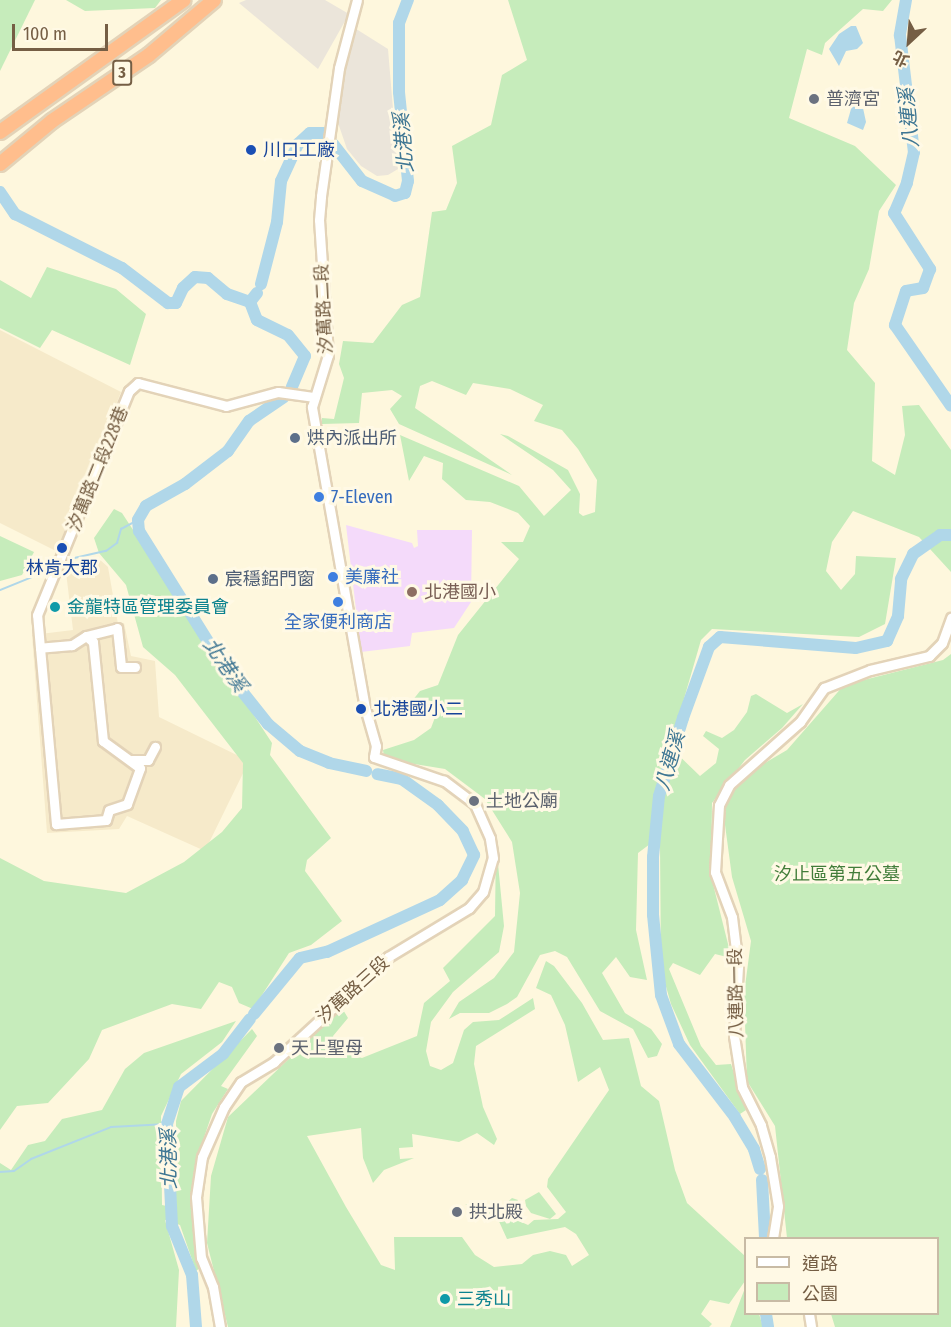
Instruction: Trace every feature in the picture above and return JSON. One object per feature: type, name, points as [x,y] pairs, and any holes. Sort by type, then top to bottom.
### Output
[{"type":"highway","name":"3","points":[[0,132],[136,38],[184,0]]},
{"type":"highway","name":"3","points":[[0,164],[27,142],[149,55],[214,0]]},
{"type":"street","name":"汐萬路二段","points":[[357,0],[339,68],[321,196],[319,220],[328,355],[312,407],[364,708],[376,746],[374,757]]},
{"type":"street","name":"汐萬路二段228巷","points":[[40,648],[37,615],[129,391],[138,383],[226,406],[278,392],[315,397]]},
{"type":"street","name":"八連路一段","points":[[773,1237],[778,1206],[770,1157],[761,1125],[744,1094],[734,1036],[738,966],[732,917],[715,872],[718,805],[729,785],[800,722],[824,688],[870,670],[929,656],[942,643],[951,618]]},
{"type":"street","points":[[86,636],[93,642],[103,741],[140,768],[127,804],[109,810],[106,820],[56,824],[40,648],[72,645],[86,636],[117,628],[121,667],[135,667]]},
{"type":"street","points":[[132,760],[148,760],[154,747]]},
{"type":"street","name":"汐萬路三段","points":[[220,1327],[213,1287],[201,1258],[195,1197],[202,1157],[224,1107],[241,1082],[274,1062],[388,957],[469,908],[483,892],[493,858],[490,838],[475,804],[444,781],[374,757]]},
{"type":"shaded area","points":[[246,0],[325,0],[349,14],[318,69],[239,3]]},
{"type":"shaded area","points":[[353,27],[388,49],[398,169],[388,175],[377,176],[361,166],[347,149],[337,120]]},
{"type":"shaded area","points":[[0,330],[121,392],[58,552],[0,523]]},
{"type":"shaded area","name":"北港國小","points":[[346,525],[412,543],[414,548],[418,546],[417,530],[472,530],[471,602],[454,628],[412,633],[410,646],[361,652]]},
{"type":"shaded area","points":[[98,558],[108,567],[118,624],[124,623],[131,656],[155,661],[159,717],[249,761],[205,851],[127,816],[119,829],[47,833],[32,635],[73,630],[65,564]]},
{"type":"green space","points":[[0,0],[35,0],[0,71]]},
{"type":"green space","points":[[66,0],[161,0],[155,8],[85,11]]},
{"type":"green space","points":[[508,0],[892,0],[883,11],[863,9],[825,43],[822,55],[807,49],[789,118],[855,146],[896,185],[879,211],[869,269],[854,303],[847,350],[875,383],[872,461],[895,475],[905,435],[902,406],[919,405],[951,450],[951,572],[919,537],[853,511],[832,542],[826,571],[841,590],[855,574],[856,556],[896,558],[885,624],[859,637],[712,629],[701,640],[670,747],[700,776],[716,763],[719,749],[703,736],[706,731],[722,738],[734,730],[747,712],[751,696],[756,694],[787,713],[803,704],[782,728],[745,760],[712,803],[711,876],[730,952],[727,957],[715,954],[700,975],[673,963],[669,969],[701,1046],[716,1065],[731,1064],[746,1110],[740,1114],[690,1045],[671,1004],[661,969],[660,846],[650,844],[638,853],[636,930],[647,980],[630,977],[616,957],[602,973],[625,1013],[651,1029],[662,1044],[657,1056],[648,1058],[633,1029],[600,1011],[567,957],[555,951],[540,955],[517,997],[507,1004],[489,1013],[460,1013],[449,1019],[459,1002],[494,978],[514,952],[520,893],[512,842],[485,799],[445,769],[384,757],[383,750],[414,740],[431,728],[437,712],[430,703],[412,701],[420,691],[438,685],[458,635],[519,559],[501,542],[523,542],[530,526],[518,513],[490,502],[466,500],[442,479],[443,463],[424,456],[409,481],[400,435],[519,486],[544,516],[571,490],[553,470],[500,434],[508,436],[568,470],[580,494],[579,513],[583,516],[595,512],[597,480],[578,449],[562,430],[534,421],[543,405],[510,389],[473,383],[466,395],[432,381],[420,386],[415,408],[512,475],[399,424],[390,409],[402,396],[392,390],[362,393],[359,423],[322,424],[322,418],[334,419],[344,378],[339,364],[343,341],[373,343],[402,305],[420,297],[432,212],[446,210],[457,183],[452,146],[491,125],[502,75],[527,60]]},
{"type":"green space","points":[[47,267],[116,289],[146,314],[130,365],[52,330],[40,348],[0,328],[0,280],[31,298]]},
{"type":"green space","points":[[114,509],[122,513],[272,743],[270,755],[331,838],[307,860],[305,871],[342,921],[311,945],[289,953],[253,1009],[239,1003],[232,987],[219,982],[201,1009],[172,1004],[102,1030],[89,1059],[48,1103],[17,1106],[0,1130],[0,858],[44,881],[126,893],[184,862],[222,832],[242,808],[243,763],[175,675],[143,647],[126,585],[99,553],[94,538]]},
{"type":"green space","points":[[0,536],[34,552],[22,575],[0,581]]},
{"type":"green space","name":"汐止區第五公墓","points":[[951,654],[951,1327],[835,1327],[831,1315],[939,1315],[939,1237],[787,1237],[775,1126],[747,1081],[744,994],[751,941],[732,877],[723,810],[735,788],[753,770],[787,750],[844,685],[943,660]]},
{"type":"green space","points":[[496,843],[504,926],[499,952],[453,992],[431,1022],[426,1051],[430,1066],[441,1070],[453,1063],[464,1030],[473,1022],[499,1020],[533,998],[535,1009],[476,1046],[474,1064],[483,1107],[497,1139],[494,1145],[477,1133],[459,1142],[412,1134],[413,1147],[399,1148],[400,1159],[414,1158],[384,1170],[373,1183],[363,1158],[361,1128],[307,1136],[381,1265],[395,1270],[394,1237],[462,1237],[475,1255],[494,1267],[522,1264],[533,1255],[550,1251],[566,1255],[572,1266],[589,1255],[576,1234],[565,1227],[507,1239],[497,1217],[465,1204],[502,1207],[512,1198],[518,1200],[510,1217],[528,1225],[534,1220],[558,1219],[566,1212],[547,1187],[548,1179],[609,1090],[600,1067],[578,1082],[565,1025],[551,995],[536,988],[546,961],[554,966],[582,1003],[603,1040],[629,1038],[641,1086],[659,1101],[675,1170],[687,1203],[744,1255],[744,1282],[729,1304],[710,1300],[701,1314],[712,1324],[709,1327],[228,1327],[207,1243],[211,1176],[228,1117],[342,1008],[348,1018],[333,1036],[338,1052],[362,1058],[417,1036],[424,1003],[450,981],[443,968],[495,916]]},
{"type":"green space","points":[[236,1021],[222,1042],[181,1074],[161,1116],[162,1205],[176,1208],[176,1121],[181,1101],[252,1029],[257,1036],[221,1086],[228,1089],[212,1114],[198,1155],[192,1210],[201,1267],[196,1271],[180,1225],[165,1220],[179,1270],[176,1327],[0,1327],[0,1163],[11,1170],[28,1145],[45,1141],[62,1119],[102,1110],[125,1069],[144,1053]]},
{"type":"green space","points":[[539,1192],[556,1214],[550,1219],[531,1213],[526,1206],[525,1200]]},
{"type":"green space","points":[[744,1291],[744,1315],[759,1315],[763,1327],[730,1327]]},
{"type":"water","points":[[851,26],[856,26],[863,43],[857,49],[846,51],[839,66],[829,49],[839,34]]},
{"type":"water","points":[[853,102],[863,108],[866,122],[863,130],[847,123]]},
{"type":"waterway","name":"北港溪","points":[[333,144],[362,181],[395,196],[405,193],[408,181],[399,92],[399,23],[408,0]]},
{"type":"waterway","name":"八連溪","points":[[906,0],[900,35],[914,152],[907,183],[894,213],[930,269],[923,288],[906,291],[895,325],[951,406]]},
{"type":"waterway","name":"北港溪","points":[[261,284],[277,222],[281,181],[298,144],[310,133],[324,133]]},
{"type":"waterway","points":[[0,192],[15,214],[122,268],[168,303],[176,303],[183,288],[195,277],[208,278],[227,294],[250,302]]},
{"type":"waterway","name":"北港溪","points":[[257,293],[250,302],[257,320],[288,335],[305,356],[292,387]]},
{"type":"waterway","name":"北港溪","points":[[284,397],[249,421],[228,451],[185,484],[146,506],[138,520],[139,531],[229,675],[268,724],[300,751],[329,763],[366,771]]},
{"type":"waterway","points":[[70,559],[106,551],[117,543],[121,529],[138,520]]},
{"type":"waterway","name":"八連溪","points":[[760,1169],[754,1149],[735,1117],[679,1044],[661,995],[653,915],[653,857],[659,796],[683,718],[709,647],[720,637],[856,648],[887,641],[898,616],[901,579],[913,554],[940,535],[951,535]]},
{"type":"waterway","points":[[0,590],[32,577]]},
{"type":"waterway","name":"北港溪","points":[[254,1014],[300,958],[327,952],[440,900],[462,880],[474,855],[463,831],[438,805],[402,779],[377,774]]},
{"type":"waterway","name":"北港溪","points":[[196,1327],[192,1275],[172,1226],[167,1124],[179,1087],[223,1054],[250,1019]]},
{"type":"waterway","points":[[0,1172],[14,1171],[31,1159],[111,1127],[167,1124]]},
{"type":"waterway","name":"八連溪","points":[[762,1180],[765,1237]]},
{"type":"waterway","name":"八連溪","points":[[766,1315],[768,1327]]},
{"type":"place","name":"普濟宮","points":[[814,99]]},
{"type":"place","name":"川口工廠","points":[[251,150]]},
{"type":"place","name":"烘內派出所","points":[[295,438]]},
{"type":"place","name":"7-Eleven","points":[[319,497]]},
{"type":"place","name":"林肯大郡","points":[[62,548]]},
{"type":"place","name":"美廉社","points":[[333,577]]},
{"type":"place","name":"宸穩鋁門窗","points":[[213,579]]},
{"type":"place","name":"北港國小","points":[[412,592]]},
{"type":"place","name":"全家便利商店","points":[[338,602]]},
{"type":"place","name":"金龍特區管理委員會","points":[[55,607]]},
{"type":"place","name":"北港國小二","points":[[361,709]]},
{"type":"place","name":"土地公廟","points":[[474,801]]},
{"type":"place","name":"天上聖母","points":[[279,1048]]},
{"type":"place","name":"拱北殿","points":[[457,1212]]},
{"type":"place","name":"三秀山","points":[[445,1299]]}]
